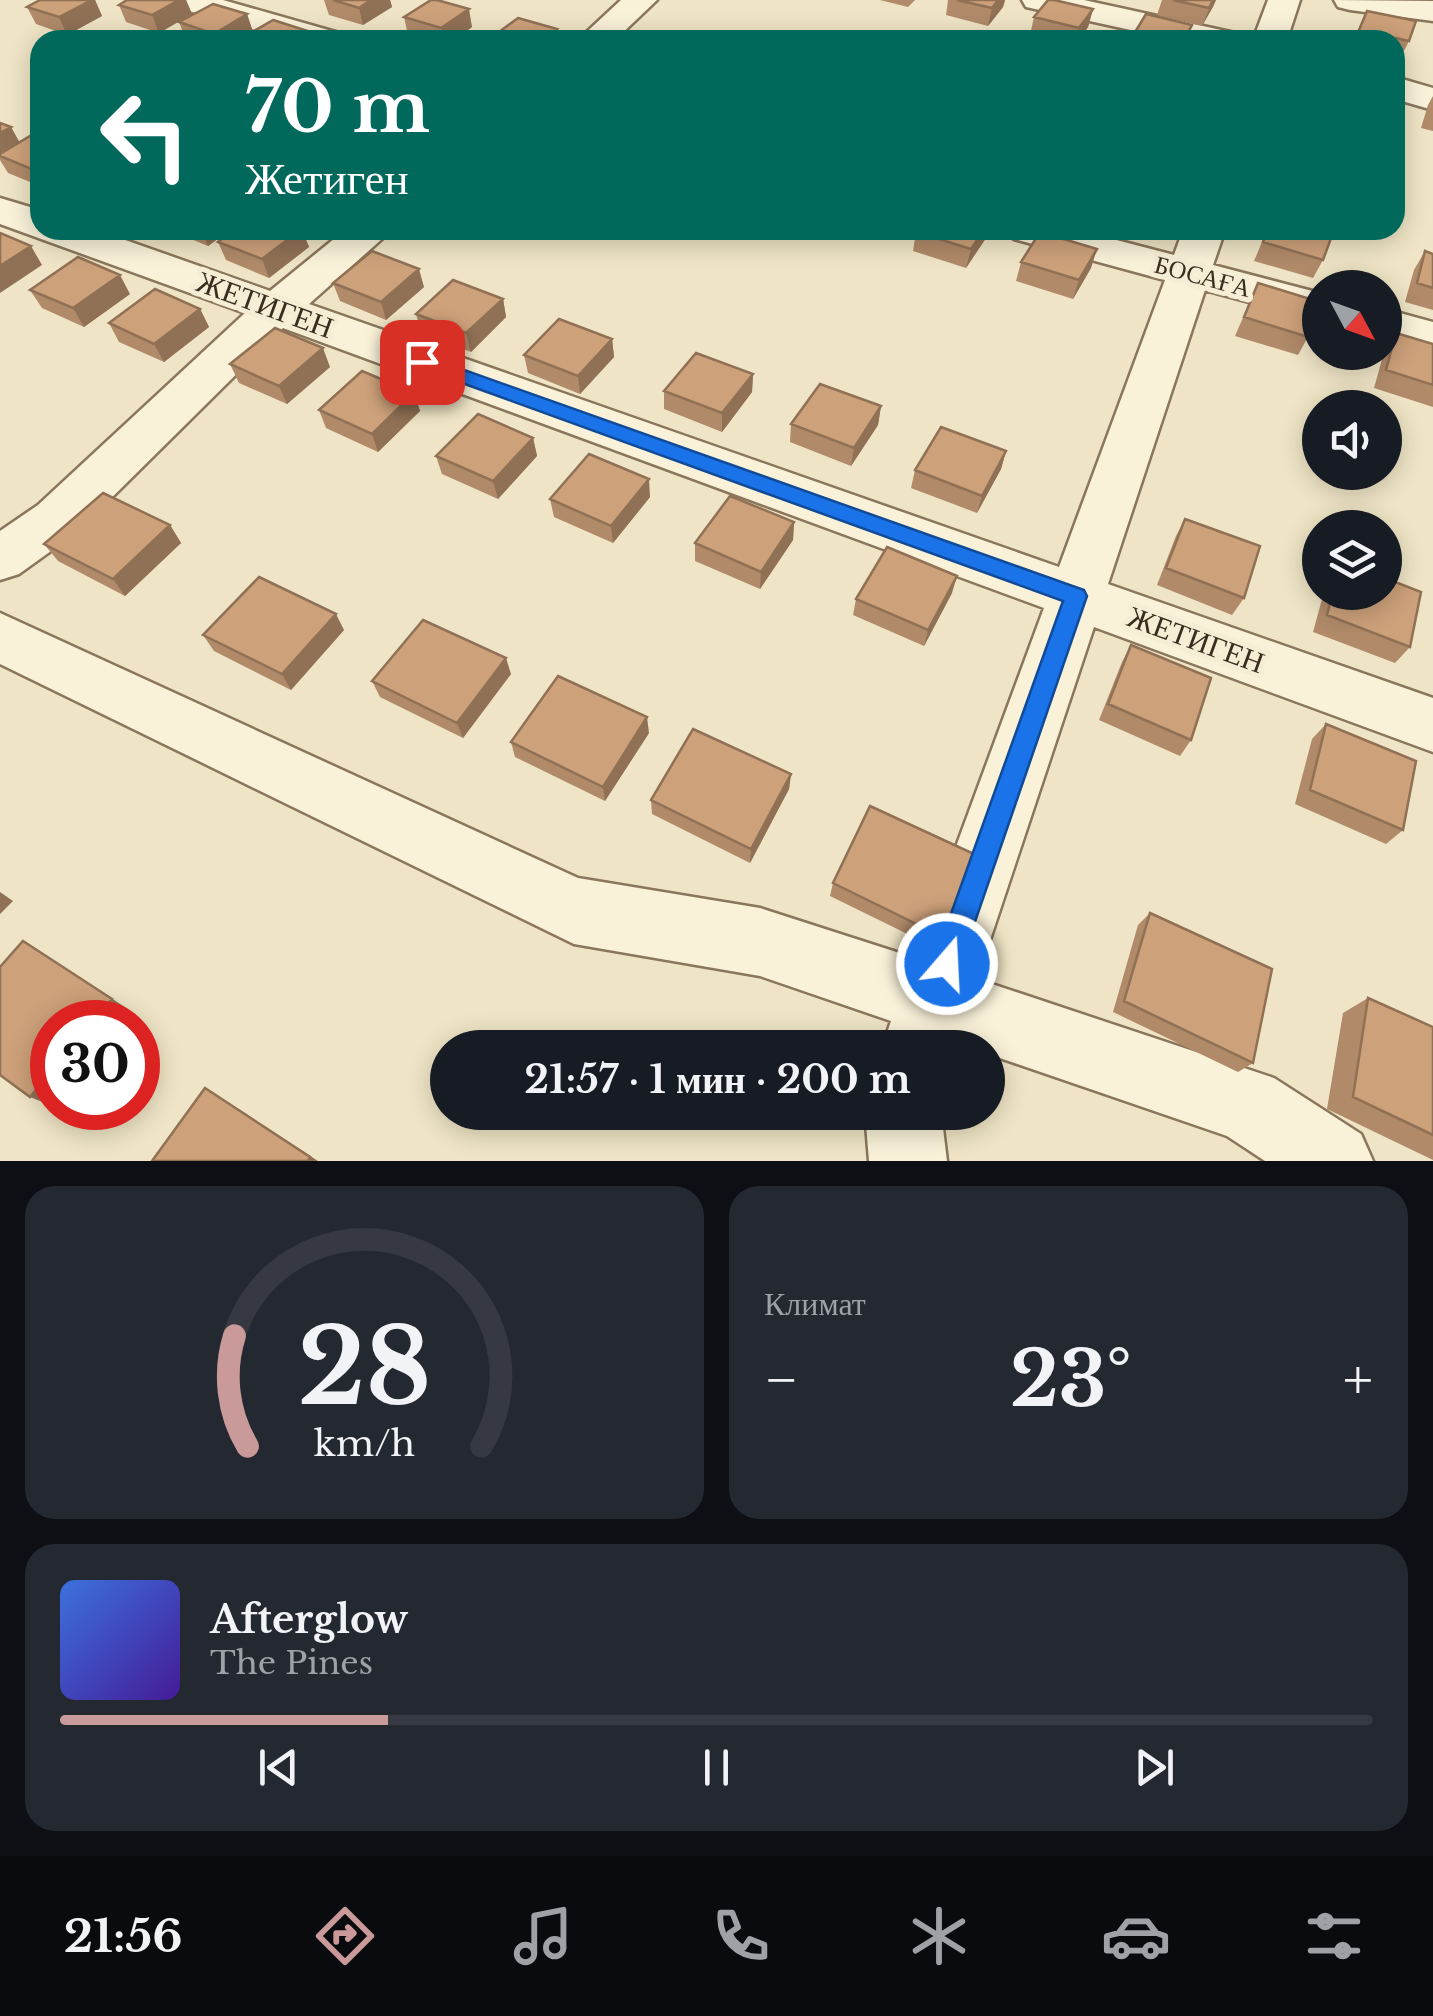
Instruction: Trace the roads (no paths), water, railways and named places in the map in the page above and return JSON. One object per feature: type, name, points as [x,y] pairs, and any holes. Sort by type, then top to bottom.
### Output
[{"type":"street","points":[[187,0],[292,30]]},
{"type":"street","points":[[606,30],[641,0]]},
{"type":"street","points":[[1038,0],[1177,30]]},
{"type":"street","points":[[1274,30],[1284,0]]},
{"type":"street","points":[[1350,0],[1433,12]]},
{"type":"street","points":[[1405,79],[1433,86]]},
{"type":"street","points":[[1405,91],[1433,100]]},
{"type":"street","points":[[0,210],[30,220]]},
{"type":"street","name":"ЖЕТИГЕН","points":[[84,240],[1433,725]]},
{"type":"street","points":[[0,559],[57,519],[276,309],[358,240]]},
{"type":"street","name":"БОСАҒА","points":[[1109,240],[1196,251],[1302,299]]},
{"type":"street","points":[[926,1024],[1196,251]]},
{"type":"street","points":[[1402,329],[1433,337]]},
{"type":"street","points":[[0,637],[574,911],[760,942],[926,1024],[1247,1105],[1334,1161]]},
{"type":"street","points":[[905,1130],[908,1161]]}]
